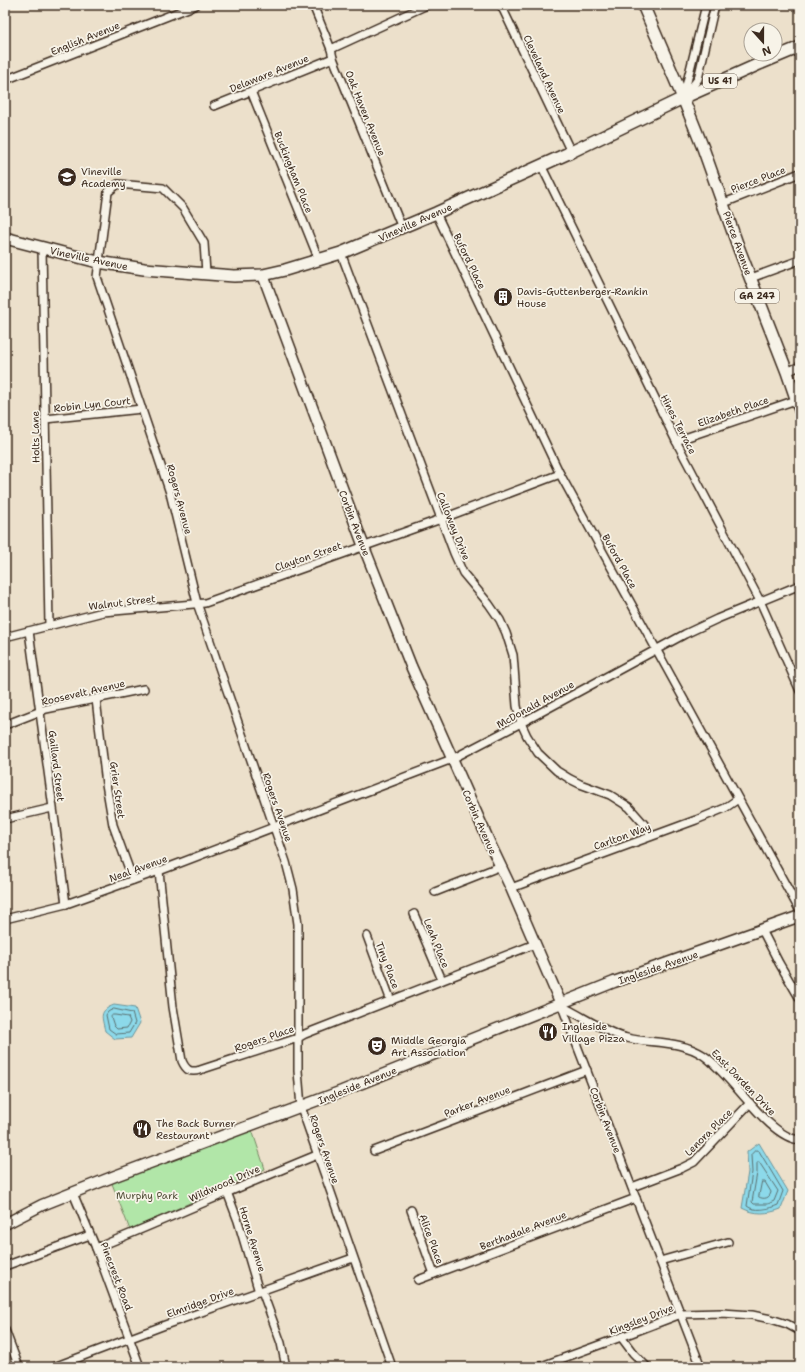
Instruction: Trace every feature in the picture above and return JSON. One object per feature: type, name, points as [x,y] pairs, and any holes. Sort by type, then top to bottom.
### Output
[{"type":"main road","name":"Pierce Avenue","points":[[643,5],[684,98],[798,405]]},
{"type":"main road","name":"Vineville Avenue","points":[[5,238],[98,262],[144,269],[234,276],[263,274],[285,270],[341,253],[402,228],[571,152],[684,98],[800,47]]},
{"type":"street","name":"English Avenue","points":[[5,80],[185,7],[196,5]]},
{"type":"street","name":"Oak Haven Avenue","points":[[313,5],[402,228]]},
{"type":"street","points":[[331,49],[427,5]]},
{"type":"street","name":"Cleveland Avenue","points":[[501,5],[571,152]]},
{"type":"street","points":[[684,98],[706,5]]},
{"type":"street","points":[[684,98],[698,79],[715,5]]},
{"type":"street","name":"Delaware Avenue","points":[[214,106],[333,58]]},
{"type":"street","name":"Buckingham Place","points":[[251,91],[318,260]]},
{"type":"street","name":"Hines Terrace","points":[[541,165],[676,441],[760,601],[800,691]]},
{"type":"street","name":"Pierce Place","points":[[724,203],[800,173]]},
{"type":"street","name":"Rogers Avenue","points":[[206,274],[204,243],[183,208],[163,188],[118,184],[108,192],[97,277],[101,293],[170,494],[197,603],[286,862],[293,889],[298,940],[298,1070],[301,1107],[392,1367]]},
{"type":"street","name":"Buford Place","points":[[436,213],[560,474],[657,648],[738,800],[800,911]]},
{"type":"street","name":"Holts Lane","points":[[42,248],[49,626]]},
{"type":"street","name":"Calloway Drive","points":[[341,253],[454,553],[463,573],[489,604],[500,620],[506,633],[513,655],[517,706],[521,723],[527,736],[538,753],[557,771],[580,784],[610,794],[629,807],[644,824],[651,836]]},
{"type":"street","points":[[751,278],[800,260]]},
{"type":"street","name":"Corbin Avenue","points":[[263,274],[364,546],[411,666],[511,888],[561,1004],[701,1367]]},
{"type":"street","points":[[787,372],[800,366]]},
{"type":"street","name":"Elizabeth Place","points":[[676,441],[798,405]]},
{"type":"street","name":"Robin Lyn Court","points":[[45,419],[142,409]]},
{"type":"street","name":"Clayton Street","points":[[197,603],[205,603],[441,519],[560,474]]},
{"type":"street","name":"McDonald Avenue","points":[[274,826],[452,759],[657,648],[717,619],[800,585]]},
{"type":"street","name":"Walnut Street","points":[[7,636],[109,611],[197,603]]},
{"type":"street","name":"Gaillard Street","points":[[29,631],[66,904]]},
{"type":"street","name":"Roosevelt Avenue","points":[[5,725],[46,709],[144,689]]},
{"type":"street","name":"Grier Street","points":[[96,699],[106,784],[113,825],[133,880]]},
{"type":"street","name":"Carlton Way","points":[[511,888],[713,813],[738,800]]},
{"type":"street","points":[[5,819],[52,808]]},
{"type":"street","name":"Neal Avenue","points":[[5,919],[66,904],[159,871],[274,826]]},
{"type":"street","points":[[436,892],[501,866]]},
{"type":"street","name":"Rogers Place","points":[[159,871],[173,1007],[182,1061],[185,1068],[190,1071],[200,1070],[298,1038],[535,944]]},
{"type":"street","name":"Leah Place","points":[[414,914],[442,980]]},
{"type":"street","name":"Ingleside Avenue","points":[[5,1224],[42,1205],[193,1146],[301,1107],[614,982],[800,916]]},
{"type":"street","points":[[762,930],[778,963],[800,999]]},
{"type":"street","name":"Tiny Place","points":[[367,936],[391,1001]]},
{"type":"street","name":"East Darden Drive","points":[[561,1004],[567,1009],[610,1032],[626,1038],[685,1046],[704,1055],[777,1129],[787,1136],[800,1140]]},
{"type":"street","name":"Parker Avenue","points":[[374,1151],[587,1070]]},
{"type":"street","name":"Lenora Place","points":[[632,1186],[682,1168],[694,1162],[750,1103]]},
{"type":"street","name":"Wildwood Drive","points":[[96,1248],[317,1155]]},
{"type":"street","name":"Horne Avenue","points":[[227,1192],[238,1221],[248,1258],[282,1343],[286,1367]]},
{"type":"street","name":"Pinecrest Road","points":[[73,1193],[96,1248],[140,1367]]},
{"type":"street","name":"Berthadale Avenue","points":[[418,1280],[636,1198]]},
{"type":"street","name":"Alice Place","points":[[411,1210],[434,1274]]},
{"type":"street","points":[[5,1266],[90,1235]]},
{"type":"street","points":[[660,1261],[728,1242]]},
{"type":"street","name":"Elmridge Drive","points":[[54,1367],[129,1338],[353,1258]]},
{"type":"street","name":"Kingsley Drive","points":[[538,1367],[681,1314],[722,1313],[752,1315],[787,1324],[800,1331]]},
{"type":"street","points":[[5,1330],[19,1367]]},
{"type":"street","points":[[621,1337],[633,1353],[647,1367]]},
{"type":"green space","name":"Murphy Park","points":[[252,1130],[265,1169],[130,1230],[111,1181]]},
{"type":"water","points":[[114,1005],[135,1008],[140,1023],[131,1038],[115,1039],[105,1031],[102,1018],[103,1012]]},
{"type":"water","points":[[759,1143],[788,1191],[781,1209],[766,1213],[752,1212],[742,1208],[748,1172],[747,1152]]},
{"type":"place","name":"Vineville Academy","points":[[67,177]]},
{"type":"place","name":"Davis-Guttenberger-Rankin House","points":[[503,297]]},
{"type":"place","name":"Ingleside Village Pizza","points":[[548,1032]]},
{"type":"place","name":"Middle Georgia Art Association","points":[[377,1046]]},
{"type":"place","name":"The Back Burner Restaurant","points":[[142,1129]]}]
